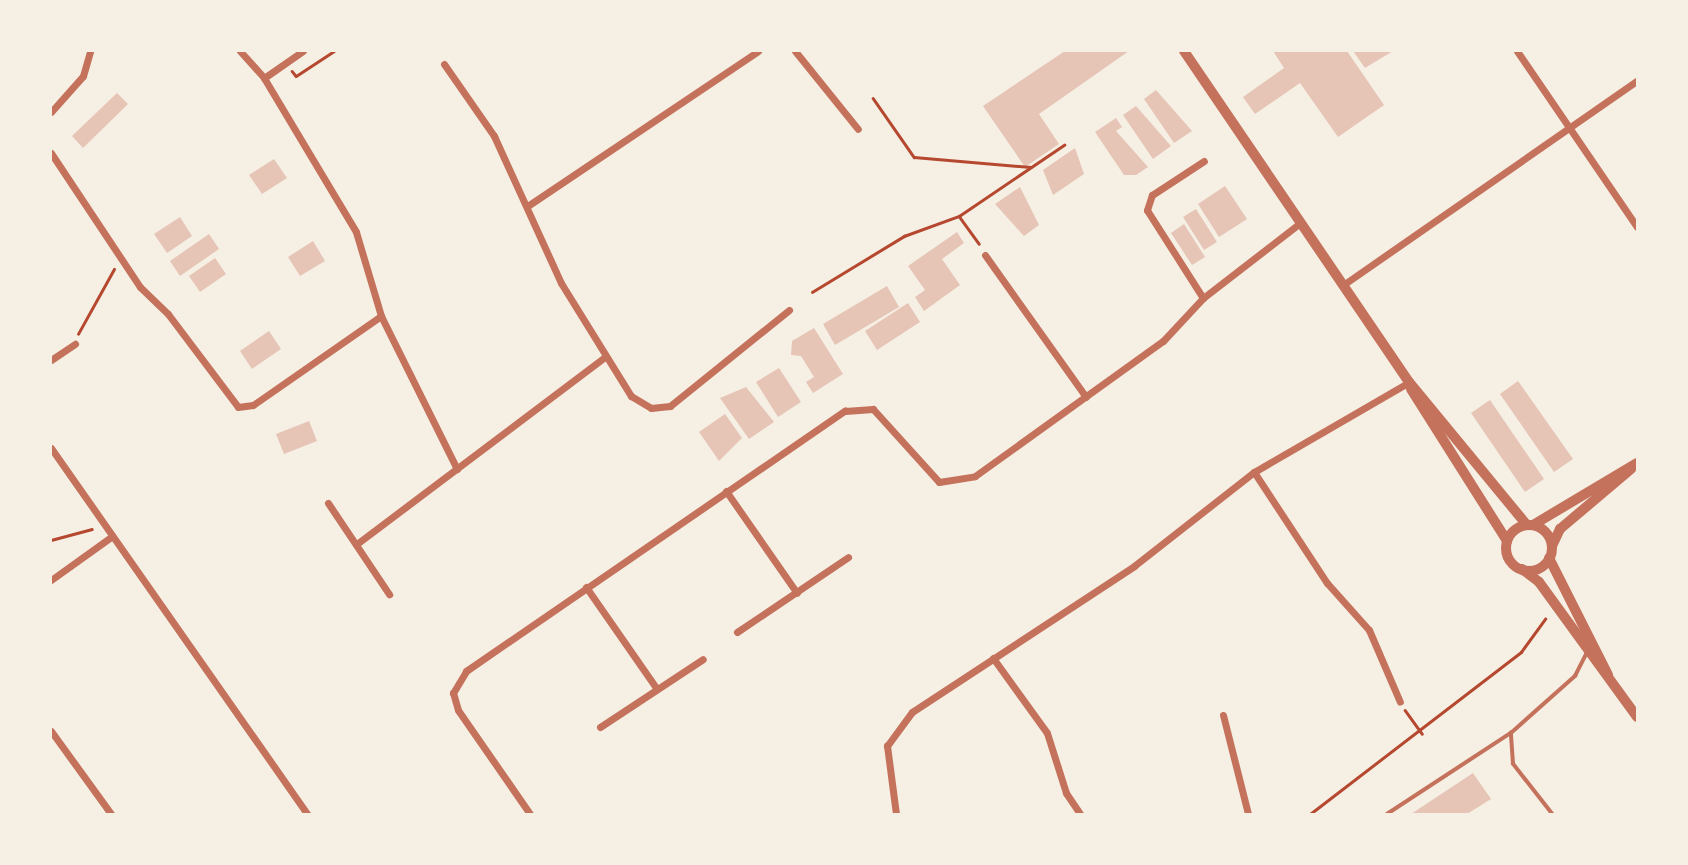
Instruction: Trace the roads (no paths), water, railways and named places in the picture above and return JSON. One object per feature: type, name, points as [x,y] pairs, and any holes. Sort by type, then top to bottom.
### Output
[{"type":"street","points":[[51,112],[83,76],[90,51]]},
{"type":"street","points":[[240,51],[264,78],[356,232],[381,316],[457,469]]},
{"type":"street","points":[[264,78],[303,51]]},
{"type":"street","points":[[528,205],[758,51]]},
{"type":"street","points":[[795,51],[858,129]]},
{"type":"street","points":[[1184,51],[1409,382],[1507,541],[1509,558],[1539,582],[1586,654],[1609,679],[1637,717]]},
{"type":"street","points":[[1517,51],[1637,227]]},
{"type":"street","points":[[444,64],[495,136],[561,283],[631,396],[652,408],[670,406],[789,310]]},
{"type":"street","points":[[1343,285],[1637,81]]},
{"type":"street","points":[[51,153],[121,258],[238,407],[253,405],[381,316]]},
{"type":"street","points":[[1203,298],[1147,210],[1152,195],[1205,161]]},
{"type":"street","points":[[530,814],[453,693],[466,671],[726,491],[860,406],[887,420],[927,475],[956,484],[1086,397],[1163,341],[1203,298],[1300,223]]},
{"type":"street","points":[[985,255],[1086,397]]},
{"type":"street","points":[[51,360],[75,344]]},
{"type":"street","points":[[358,543],[605,357]]},
{"type":"street","points":[[896,814],[887,746],[895,728],[993,658],[1134,566],[1254,472],[1409,382]]},
{"type":"street","points":[[1409,382],[1530,525],[1544,530],[1552,546]]},
{"type":"street","points":[[51,449],[307,814]]},
{"type":"street","points":[[1507,541],[1637,463]]},
{"type":"street","points":[[1522,569],[1539,568],[1549,558],[1560,528],[1637,463]]},
{"type":"street","points":[[1254,472],[1327,583],[1369,630],[1400,702]]},
{"type":"street","points":[[726,491],[797,593]]},
{"type":"street","points":[[328,503],[358,543],[389,594]]},
{"type":"street","points":[[51,580],[111,537]]},
{"type":"street","points":[[737,632],[849,557]]},
{"type":"street","points":[[1549,558],[1599,646],[1609,679]]},
{"type":"street","points":[[586,587],[657,688]]},
{"type":"street","points":[[993,658],[1046,733],[1066,793],[1080,814]]},
{"type":"street","points":[[600,727],[703,659]]},
{"type":"street","points":[[1223,715],[1248,814]]},
{"type":"street","points":[[51,731],[111,814]]},
{"type":"lane","points":[[1387,814],[1511,733],[1575,676],[1586,654]]},
{"type":"lane","points":[[1511,733],[1513,764],[1552,814]]}]
